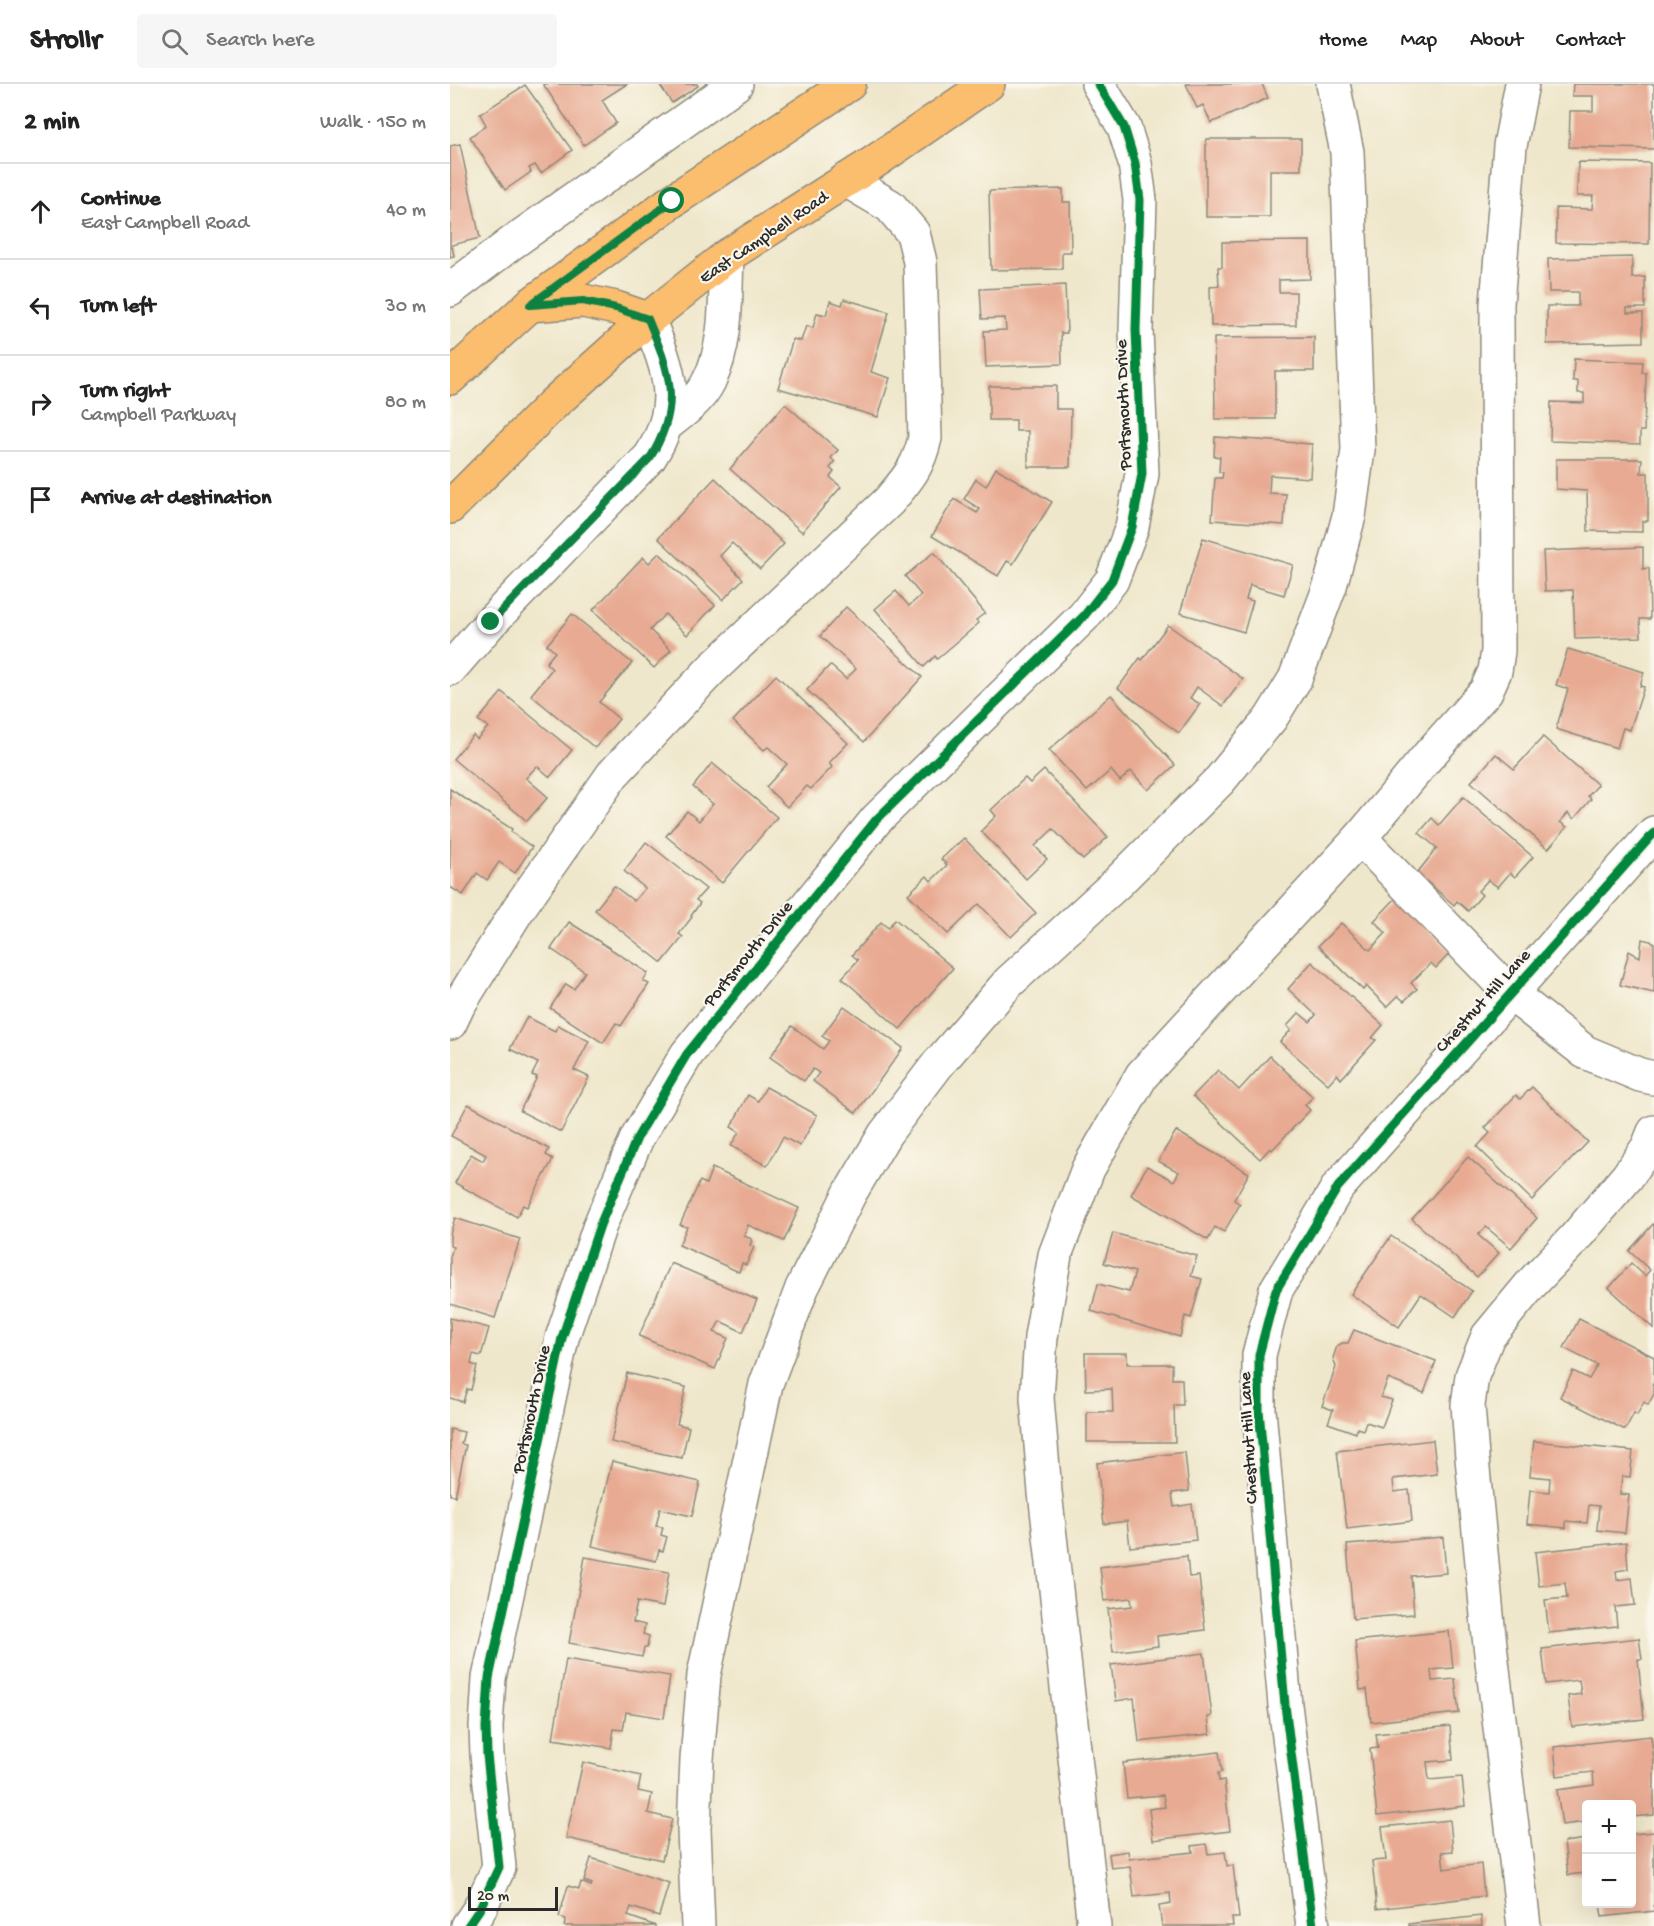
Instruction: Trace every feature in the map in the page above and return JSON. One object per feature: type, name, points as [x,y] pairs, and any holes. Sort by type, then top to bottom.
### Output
[{"type":"main road","points":[[450,378],[530,305],[672,201],[849,84]]},
{"type":"main road","name":"East Campbell Road","points":[[450,507],[553,404],[648,319],[727,256],[846,180],[988,84]]},
{"type":"main road","points":[[530,305],[583,301],[616,308],[648,319]]},
{"type":"street","points":[[450,290],[513,242],[736,84]]},
{"type":"street","name":"Portsmouth Drive","points":[[468,1926],[479,1910],[499,1867],[487,1755],[489,1678],[559,1350],[600,1225],[637,1138],[687,1054],[876,820],[1084,616],[1112,580],[1132,527],[1142,474],[1136,330],[1140,200],[1136,163],[1124,127],[1098,84]]},
{"type":"street","points":[[698,1926],[694,1829],[704,1676],[766,1384],[802,1288],[849,1193],[879,1144],[938,1064],[1009,982],[1116,883],[1220,780],[1270,718],[1295,679],[1330,586],[1349,516],[1358,450],[1347,152],[1333,84]]},
{"type":"street","points":[[1094,1926],[1060,1633],[1037,1398],[1041,1336],[1055,1255],[1088,1169],[1142,1074],[1360,838],[1428,756],[1486,692],[1495,671],[1498,651],[1497,304],[1510,146],[1522,84]]},
{"type":"street","points":[[450,1023],[458,1006],[519,908],[612,774],[710,671],[889,501],[920,460],[925,438],[920,262],[913,233],[890,206],[846,180]]},
{"type":"street","points":[[667,424],[689,407],[709,382],[720,349],[725,308],[727,256]]},
{"type":"street","points":[[450,669],[491,622],[650,458],[661,439],[670,408],[669,380],[666,362],[648,319]]},
{"type":"street","name":"Chestnut Hill Lane","points":[[1313,1926],[1285,1704],[1259,1410],[1259,1355],[1276,1290],[1338,1187],[1654,832]]},
{"type":"street","points":[[1360,838],[1510,993],[1585,1052],[1640,1075],[1654,1078]]},
{"type":"street","points":[[1524,1926],[1489,1636],[1473,1470],[1468,1405],[1472,1376],[1488,1336],[1627,1177],[1648,1147],[1654,1132]]},
{"type":"building","points":[[543,84],[627,84],[602,100],[616,123],[584,145]]},
{"type":"building","points":[[659,84],[697,84],[698,86],[672,103]]},
{"type":"building","points":[[1186,84],[1262,84],[1268,98],[1211,123],[1203,105],[1197,108]]},
{"type":"building","points":[[1573,84],[1654,84],[1654,149],[1569,147],[1570,111],[1593,111],[1593,96],[1572,96]]},
{"type":"building","points":[[525,85],[572,150],[541,173],[535,165],[529,168],[531,172],[505,190],[470,137],[486,125],[480,114]]},
{"type":"building","points":[[1206,139],[1301,139],[1301,170],[1270,170],[1270,217],[1206,217]]},
{"type":"building","points":[[460,144],[480,238],[452,245],[454,256],[450,257],[450,146]]},
{"type":"building","points":[[1578,162],[1650,163],[1649,244],[1556,243],[1556,208],[1592,209],[1593,196],[1577,196]]},
{"type":"building","points":[[1063,189],[1063,202],[1070,202],[1071,252],[1062,252],[1062,269],[991,270],[989,191]]},
{"type":"building","points":[[1310,241],[1310,279],[1279,280],[1279,292],[1296,292],[1296,325],[1211,326],[1210,287],[1219,286],[1218,267],[1222,267],[1222,242]]},
{"type":"building","points":[[1632,257],[1632,278],[1645,277],[1645,308],[1627,308],[1627,313],[1643,313],[1643,342],[1547,344],[1547,306],[1578,306],[1578,292],[1549,292],[1548,259]]},
{"type":"building","points":[[1065,285],[1067,333],[1061,333],[1062,364],[986,367],[984,331],[1006,330],[1005,318],[982,319],[980,289]]},
{"type":"building","points":[[844,299],[889,312],[871,372],[890,378],[878,417],[778,388],[793,339],[801,341],[806,326],[813,328],[817,313],[826,315],[830,301],[842,305]]},
{"type":"building","points":[[1314,337],[1314,371],[1275,371],[1275,419],[1215,419],[1214,338]]},
{"type":"building","points":[[1574,359],[1643,362],[1642,372],[1646,373],[1644,431],[1640,431],[1640,444],[1550,441],[1551,402],[1584,403],[1584,393],[1578,393],[1578,381],[1573,381]]},
{"type":"building","points":[[989,386],[1056,386],[1056,409],[1071,409],[1070,467],[1028,467],[1028,431],[1016,431],[1016,420],[989,420]]},
{"type":"building","points":[[785,404],[838,450],[831,458],[835,462],[830,468],[834,472],[830,477],[841,487],[802,532],[730,469]]},
{"type":"building","points":[[1215,437],[1312,444],[1310,478],[1270,475],[1269,493],[1286,494],[1284,525],[1212,520],[1215,478],[1222,478],[1223,473],[1219,472],[1220,457],[1214,456]]},
{"type":"building","points":[[1556,459],[1642,459],[1641,473],[1648,473],[1648,521],[1642,521],[1642,532],[1588,531],[1587,491],[1556,489]]},
{"type":"building","points":[[996,468],[1052,502],[1013,564],[1007,561],[998,576],[932,536],[954,499],[977,513],[980,509],[964,499],[976,479],[986,486]]},
{"type":"building","points":[[715,478],[784,544],[760,569],[732,543],[720,556],[743,579],[723,600],[658,538]]},
{"type":"building","points":[[1203,538],[1293,565],[1284,595],[1250,585],[1246,599],[1253,601],[1244,632],[1180,613]]},
{"type":"building","points":[[1643,547],[1643,569],[1649,568],[1650,619],[1640,619],[1641,637],[1575,639],[1573,590],[1545,591],[1543,551]]},
{"type":"building","points":[[934,552],[985,613],[976,620],[979,623],[937,659],[935,656],[924,667],[875,609],[896,591],[909,606],[921,595],[905,576]]},
{"type":"building","points":[[659,553],[715,605],[687,635],[665,614],[650,630],[671,650],[654,668],[593,610],[643,557],[649,563]]},
{"type":"building","points":[[846,607],[922,677],[864,742],[807,690],[830,665],[846,679],[856,669],[820,636]]},
{"type":"building","points":[[572,614],[632,663],[599,702],[619,719],[595,748],[531,695],[552,669],[546,663],[555,652],[547,645]]},
{"type":"building","points":[[1168,625],[1243,679],[1223,706],[1197,687],[1190,698],[1200,704],[1179,733],[1118,688]]},
{"type":"building","points":[[1568,649],[1644,672],[1640,686],[1644,687],[1630,730],[1623,728],[1617,748],[1556,729],[1568,689],[1556,685]]},
{"type":"building","points":[[776,675],[848,743],[829,763],[832,767],[811,789],[807,786],[787,807],[766,787],[787,764],[768,747],[764,750],[733,721]]},
{"type":"building","points":[[502,692],[572,750],[550,777],[537,766],[526,778],[548,797],[527,821],[453,759],[473,735],[477,739],[488,727],[478,720]]},
{"type":"building","points":[[1111,695],[1175,765],[1148,790],[1131,771],[1120,781],[1111,770],[1087,791],[1049,750]]},
{"type":"building","points":[[1543,737],[1598,785],[1588,796],[1591,799],[1574,819],[1568,813],[1560,822],[1567,827],[1548,849],[1471,782],[1496,754],[1514,769]]},
{"type":"building","points":[[712,763],[777,817],[722,883],[666,836],[687,811],[699,821],[713,804],[693,787]]},
{"type":"building","points":[[1044,770],[1108,837],[1083,860],[1053,829],[1035,846],[1047,859],[1026,879],[981,831],[996,816],[991,810],[1025,778],[1030,783]]},
{"type":"building","points":[[450,789],[512,829],[511,832],[532,847],[515,873],[499,862],[487,880],[477,873],[463,895],[450,887]]},
{"type":"building","points":[[1463,797],[1533,857],[1515,877],[1510,873],[1498,887],[1488,880],[1478,891],[1482,895],[1468,911],[1457,901],[1454,905],[1417,873],[1437,848],[1419,833],[1432,818],[1439,825]]},
{"type":"building","points":[[964,838],[1036,913],[1011,937],[979,904],[948,934],[908,894],[927,876],[931,881],[947,865],[941,859]]},
{"type":"building","points":[[646,842],[706,889],[696,900],[700,903],[679,934],[683,937],[662,963],[595,910],[614,886],[634,901],[645,888],[624,871]]},
{"type":"building","points":[[1396,898],[1451,952],[1436,968],[1431,963],[1411,983],[1417,989],[1404,1001],[1398,996],[1387,1007],[1366,986],[1363,990],[1318,946],[1341,923],[1370,950],[1386,933],[1374,921]]},
{"type":"building","points":[[895,919],[953,968],[900,1029],[842,978],[858,960],[852,955],[881,922],[888,928]]},
{"type":"building","points":[[569,922],[648,973],[643,981],[649,984],[621,1026],[616,1023],[603,1043],[550,1008],[566,984],[574,989],[585,972],[551,949]]},
{"type":"building","points":[[1642,939],[1654,942],[1654,993],[1620,985],[1629,951],[1640,957]]},
{"type":"building","points":[[1312,962],[1383,1025],[1372,1038],[1376,1040],[1341,1079],[1337,1074],[1328,1084],[1280,1042],[1291,1030],[1287,1026],[1299,1013],[1310,1022],[1316,1015],[1288,989]]},
{"type":"building","points":[[844,1006],[903,1048],[856,1113],[813,1081],[819,1073],[813,1069],[804,1081],[770,1057],[792,1026],[823,1049],[829,1041],[822,1036]]},
{"type":"building","points":[[527,1017],[555,1031],[558,1025],[589,1041],[574,1070],[589,1077],[561,1132],[520,1111],[537,1077],[532,1075],[538,1063],[510,1049]]},
{"type":"building","points":[[1270,1056],[1313,1097],[1305,1105],[1310,1110],[1272,1150],[1270,1148],[1260,1159],[1193,1096],[1218,1070],[1239,1090]]},
{"type":"building","points":[[766,1087],[817,1115],[800,1146],[783,1137],[767,1166],[731,1146],[739,1132],[731,1127],[748,1095],[758,1101]]},
{"type":"building","points":[[1532,1087],[1588,1142],[1532,1200],[1477,1147],[1490,1133],[1485,1128],[1516,1095],[1520,1099]]},
{"type":"building","points":[[468,1104],[549,1149],[546,1155],[553,1159],[527,1207],[523,1205],[517,1217],[455,1183],[471,1154],[483,1161],[486,1155],[451,1136]]},
{"type":"building","points":[[1176,1131],[1249,1173],[1234,1200],[1240,1204],[1224,1232],[1215,1227],[1208,1240],[1131,1195],[1147,1166],[1174,1181],[1179,1172],[1158,1161]]},
{"type":"building","points":[[1468,1157],[1537,1218],[1511,1248],[1486,1227],[1478,1235],[1499,1253],[1477,1277],[1412,1219]]},
{"type":"building","points":[[712,1168],[799,1208],[784,1241],[748,1225],[744,1236],[752,1239],[750,1246],[754,1247],[746,1265],[742,1263],[739,1272],[679,1245],[687,1227],[680,1225],[700,1181],[706,1184]]},
{"type":"building","points":[[455,1218],[520,1239],[495,1318],[450,1304],[450,1257],[453,1247],[450,1246],[450,1234]]},
{"type":"building","points":[[1654,1223],[1654,1329],[1609,1288],[1631,1263],[1645,1276],[1650,1270],[1629,1251]]},
{"type":"building","points":[[1113,1233],[1197,1256],[1191,1276],[1202,1279],[1191,1318],[1185,1316],[1180,1337],[1091,1311],[1098,1284],[1129,1292],[1135,1272],[1104,1263]]},
{"type":"building","points":[[1391,1236],[1472,1291],[1455,1317],[1421,1294],[1399,1327],[1351,1294]]},
{"type":"building","points":[[671,1263],[757,1300],[743,1332],[720,1321],[714,1332],[728,1338],[715,1369],[639,1336]]},
{"type":"building","points":[[450,1318],[489,1328],[481,1356],[473,1354],[471,1364],[477,1366],[471,1390],[467,1389],[463,1402],[450,1398]]},
{"type":"building","points":[[1579,1319],[1654,1357],[1652,1385],[1654,1394],[1648,1405],[1644,1402],[1637,1415],[1634,1413],[1625,1430],[1560,1397],[1573,1371],[1589,1379],[1597,1365],[1564,1348]]},
{"type":"building","points":[[1354,1330],[1436,1361],[1424,1393],[1388,1379],[1381,1397],[1392,1400],[1382,1427],[1366,1422],[1363,1430],[1357,1428],[1356,1433],[1328,1423],[1333,1410],[1322,1406],[1336,1367],[1333,1358],[1337,1346],[1348,1343]]},
{"type":"building","points":[[1085,1353],[1127,1353],[1127,1364],[1172,1364],[1172,1379],[1182,1379],[1183,1405],[1174,1405],[1175,1442],[1087,1442],[1087,1412],[1113,1412],[1112,1389],[1086,1390]]},
{"type":"building","points":[[627,1373],[686,1387],[677,1424],[689,1427],[682,1458],[611,1442]]},
{"type":"building","points":[[450,1429],[464,1432],[461,1444],[466,1445],[455,1496],[450,1495]]},
{"type":"building","points":[[1433,1440],[1437,1474],[1393,1479],[1394,1492],[1409,1490],[1412,1521],[1347,1529],[1337,1451]]},
{"type":"building","points":[[1534,1441],[1633,1451],[1630,1477],[1622,1476],[1620,1494],[1629,1495],[1625,1533],[1597,1530],[1599,1506],[1589,1505],[1587,1523],[1566,1521],[1566,1528],[1527,1524],[1530,1490],[1549,1492],[1550,1478],[1530,1476]]},
{"type":"building","points":[[1185,1452],[1189,1491],[1172,1493],[1174,1507],[1192,1504],[1196,1540],[1130,1547],[1127,1521],[1104,1524],[1097,1463]]},
{"type":"building","points":[[612,1461],[700,1482],[692,1516],[660,1509],[656,1526],[663,1527],[661,1535],[667,1537],[663,1551],[659,1550],[656,1561],[592,1546]]},
{"type":"building","points":[[1443,1537],[1446,1573],[1411,1576],[1414,1614],[1353,1619],[1347,1545]]},
{"type":"building","points":[[1626,1542],[1628,1569],[1616,1571],[1617,1580],[1632,1578],[1635,1605],[1615,1607],[1617,1626],[1549,1633],[1545,1600],[1567,1598],[1565,1583],[1539,1586],[1535,1552]]},
{"type":"building","points":[[1187,1556],[1189,1577],[1199,1576],[1205,1630],[1157,1636],[1158,1646],[1113,1652],[1108,1609],[1132,1606],[1131,1598],[1104,1601],[1100,1567]]},
{"type":"building","points":[[585,1557],[669,1572],[663,1607],[637,1602],[633,1622],[645,1625],[643,1634],[649,1636],[647,1648],[644,1648],[642,1657],[569,1643]]},
{"type":"building","points":[[1449,1631],[1453,1668],[1431,1670],[1432,1681],[1455,1679],[1459,1713],[1371,1722],[1367,1689],[1360,1690],[1355,1641]]},
{"type":"building","points":[[1639,1638],[1642,1659],[1638,1659],[1644,1719],[1572,1727],[1568,1696],[1581,1694],[1579,1680],[1546,1684],[1542,1649]]},
{"type":"building","points":[[1204,1653],[1212,1716],[1208,1717],[1210,1734],[1139,1742],[1134,1698],[1116,1701],[1111,1665]]},
{"type":"building","points":[[566,1659],[670,1676],[664,1718],[626,1712],[623,1730],[614,1729],[611,1748],[553,1739]]},
{"type":"building","points":[[1450,1726],[1453,1760],[1427,1762],[1429,1780],[1462,1777],[1465,1806],[1377,1816],[1370,1749],[1378,1748],[1376,1734]]},
{"type":"building","points":[[1651,1736],[1654,1760],[1654,1815],[1636,1817],[1636,1800],[1582,1800],[1582,1822],[1562,1825],[1557,1790],[1594,1785],[1593,1772],[1557,1776],[1554,1747]]},
{"type":"building","points":[[1219,1752],[1222,1772],[1218,1773],[1219,1781],[1224,1780],[1230,1831],[1153,1840],[1149,1809],[1165,1807],[1163,1795],[1127,1798],[1123,1763]]},
{"type":"building","points":[[583,1762],[641,1776],[638,1791],[652,1794],[648,1813],[672,1819],[662,1860],[566,1838]]},
{"type":"building","points":[[1450,1820],[1453,1851],[1442,1852],[1444,1869],[1481,1864],[1484,1896],[1377,1909],[1372,1861],[1386,1860],[1382,1827]]},
{"type":"building","points":[[1654,1832],[1654,1911],[1602,1917],[1601,1908],[1636,1908],[1636,1834]]},
{"type":"building","points":[[1582,1840],[1582,1873],[1568,1875],[1564,1842]]},
{"type":"building","points":[[1206,1844],[1208,1854],[1225,1852],[1227,1866],[1233,1865],[1239,1918],[1232,1918],[1233,1926],[1162,1926],[1159,1906],[1171,1904],[1170,1893],[1134,1897],[1130,1866],[1111,1868],[1109,1854],[1128,1851],[1129,1859],[1193,1852],[1192,1846]]},
{"type":"building","points":[[591,1858],[669,1883],[659,1916],[631,1907],[628,1916],[656,1926],[564,1926],[566,1919],[559,1917],[568,1886],[579,1889],[581,1882],[591,1886],[592,1884],[584,1881]]},
{"type":"building","points":[[1481,1916],[1482,1926],[1409,1926],[1409,1924]]},
{"type":"cycle path","points":[[468,1926],[479,1910],[499,1867],[487,1755],[489,1678],[562,1338],[600,1225],[637,1138],[687,1054],[876,820],[1084,616],[1112,580],[1132,527],[1142,474],[1136,330],[1140,200],[1135,163],[1124,127],[1098,84]]},
{"type":"cycle path","points":[[1313,1926],[1285,1705],[1259,1410],[1259,1355],[1276,1290],[1338,1187],[1654,833]]},
{"type":"route","points":[[491,622],[650,458],[667,424],[670,408],[666,362],[648,319],[616,308],[583,301],[530,305],[672,201]]}]
